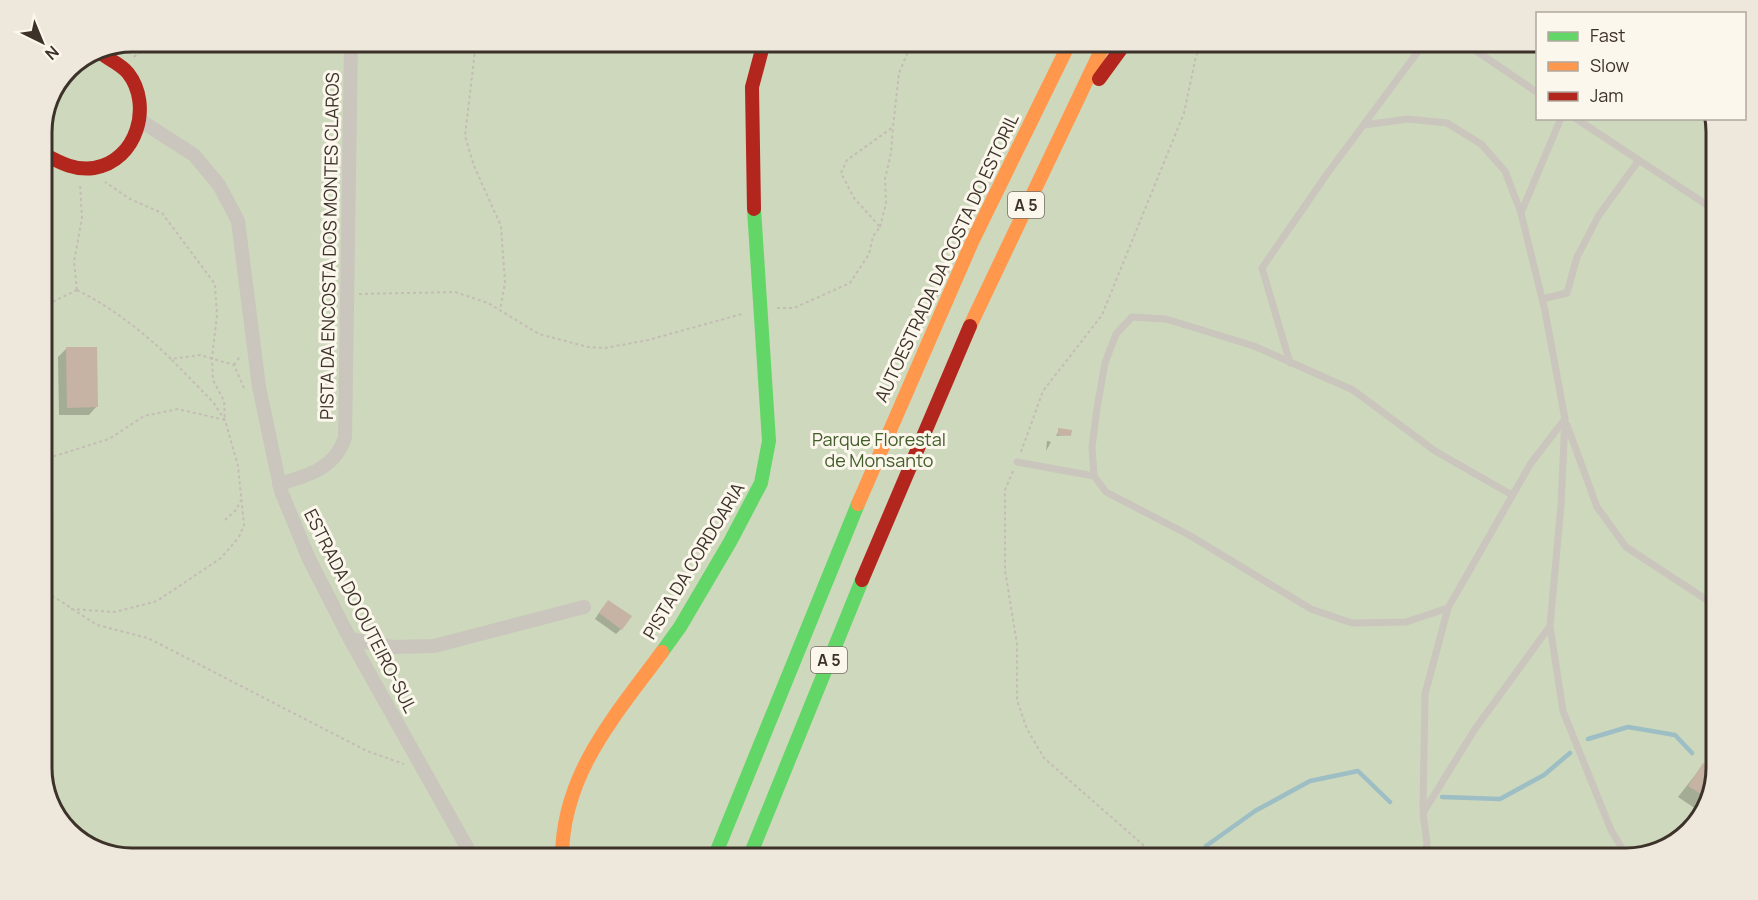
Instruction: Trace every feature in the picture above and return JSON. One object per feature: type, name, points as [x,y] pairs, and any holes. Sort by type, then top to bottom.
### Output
[{"type":"main road","name":"PISTA DA CORDOARIA","points":[[562,848],[568,803],[594,744],[680,627],[730,542],[760,483],[769,441],[765,365],[758,308],[753,87],[762,52]]},
{"type":"main road","name":"AUTOESTRADA DA COSTA DO ESTORIL","points":[[718,848],[880,448],[1031,116],[1065,52]]},
{"type":"main road","name":"A 5","points":[[753,848],[871,556],[986,287],[1101,52]]},
{"type":"main road","points":[[1066,122],[1118,52]]},
{"type":"main road","points":[[53,160],[64,167],[96,168],[112,162],[125,151],[135,137],[141,121],[140,93],[125,68],[107,57]]},
{"type":"street","name":"PISTA DA ENCOSTA DOS MONTES CLAROS","points":[[279,484],[328,465],[342,448],[348,406],[346,294],[351,52]]},
{"type":"street","name":"ESTRADA DO OUTEIRO-SUL","points":[[141,121],[194,155],[219,184],[238,221],[259,387],[279,484],[309,559],[350,639],[467,848]]},
{"type":"street","points":[[350,639],[392,647],[434,646],[584,607]]},
{"type":"lane","points":[[1290,363],[1262,268],[1418,52]]},
{"type":"lane","points":[[1478,52],[1536,92]]},
{"type":"lane","points":[[1364,125],[1408,119],[1447,123],[1481,144],[1505,171],[1521,213],[1542,299],[1565,419],[1597,507],[1626,547],[1706,599]]},
{"type":"lane","points":[[1521,213],[1560,120]]},
{"type":"lane","points":[[1578,120],[1705,204]]},
{"type":"lane","points":[[1542,299],[1567,293],[1576,257],[1599,215],[1639,160]]},
{"type":"lane","points":[[1448,608],[1406,622],[1352,623],[1311,609],[1189,535],[1106,492],[1094,476],[1092,447],[1105,363],[1116,334],[1132,317],[1166,319],[1254,346],[1353,390],[1435,451],[1512,495]]},
{"type":"lane","points":[[1426,848],[1423,813],[1425,694],[1448,608],[1531,463],[1565,419]]},
{"type":"lane","points":[[1565,419],[1561,506],[1550,626],[1563,711],[1611,830],[1622,848]]},
{"type":"lane","points":[[1017,462],[1094,476]]},
{"type":"lane","points":[[1423,813],[1475,729],[1550,626]]},
{"type":"path","points":[[125,68],[139,52]]},
{"type":"path","points":[[475,52],[465,136],[474,166],[501,226],[505,283],[500,310]]},
{"type":"path","points":[[346,294],[455,292],[488,303],[539,334],[588,347],[605,348],[723,321],[758,308],[794,308],[850,283],[868,254],[873,236],[880,227],[886,203],[885,179],[891,153],[899,73],[908,52]]},
{"type":"path","points":[[880,227],[854,198],[841,173],[847,160],[870,141],[893,127]]},
{"type":"path","points":[[70,609],[115,612],[157,601],[220,558],[239,537],[244,525],[238,466],[225,420],[224,402],[213,380],[212,358],[217,315],[215,284],[162,213],[130,199],[106,184],[96,168]]},
{"type":"path","points":[[77,290],[74,262],[82,218],[78,169]]},
{"type":"path","points":[[53,302],[77,290]]},
{"type":"path","points":[[77,290],[110,307],[136,326],[213,402],[225,420]]},
{"type":"path","points":[[171,359],[200,355],[234,365],[244,389]]},
{"type":"path","points":[[53,457],[109,439],[144,416],[178,409],[225,420]]},
{"type":"path","points":[[225,520],[236,510],[241,500]]},
{"type":"path","points":[[53,597],[96,625],[148,638],[367,751],[404,764],[399,755]]},
{"type":"green space","name":"Parque Florestal de Monsanto","points":[[132,52],[1536,52],[1536,120],[1704,120],[1706,768],[1703,789],[1697,803],[1686,820],[1666,837],[1647,845],[1626,848],[132,848],[111,845],[97,839],[80,828],[66,812],[57,794],[53,773],[53,127],[54,116],[66,88],[88,66],[116,54]]},
{"type":"building","points":[[66,347],[97,347],[98,407],[67,408]]},
{"type":"building","points":[[1058,428],[1072,430],[1071,436],[1058,435]]},
{"type":"building","points":[[608,600],[632,616],[622,630],[599,613]]},
{"type":"building","points":[[1703,763],[1706,765],[1701,794],[1688,786]]},
{"type":"waterway","points":[[1588,739],[1628,727],[1675,735],[1692,753]]},
{"type":"waterway","points":[[1442,797],[1500,799],[1544,775],[1570,753]]},
{"type":"waterway","points":[[1206,846],[1255,811],[1310,781],[1358,771],[1390,802]]},
{"type":"traffic: fast","points":[[662,652],[680,627],[730,542],[761,483],[769,441],[754,209]]},
{"type":"traffic: fast","points":[[718,848],[858,504]]},
{"type":"traffic: fast","points":[[753,848],[862,580]]},
{"type":"traffic: slow","points":[[858,504],[972,242],[1065,52]]},
{"type":"traffic: slow","points":[[970,326],[1100,52]]},
{"type":"traffic: slow","points":[[563,848],[564,828],[571,799],[581,773],[610,723],[662,652]]},
{"type":"traffic: jam","points":[[754,209],[752,87],[761,52]]},
{"type":"traffic: jam","points":[[1099,79],[1119,52]]},
{"type":"traffic: jam","points":[[53,158],[73,167],[87,169],[109,163],[121,155],[137,130],[140,115],[135,86],[128,73],[107,57]]},
{"type":"traffic: jam","points":[[862,580],[970,326]]}]
